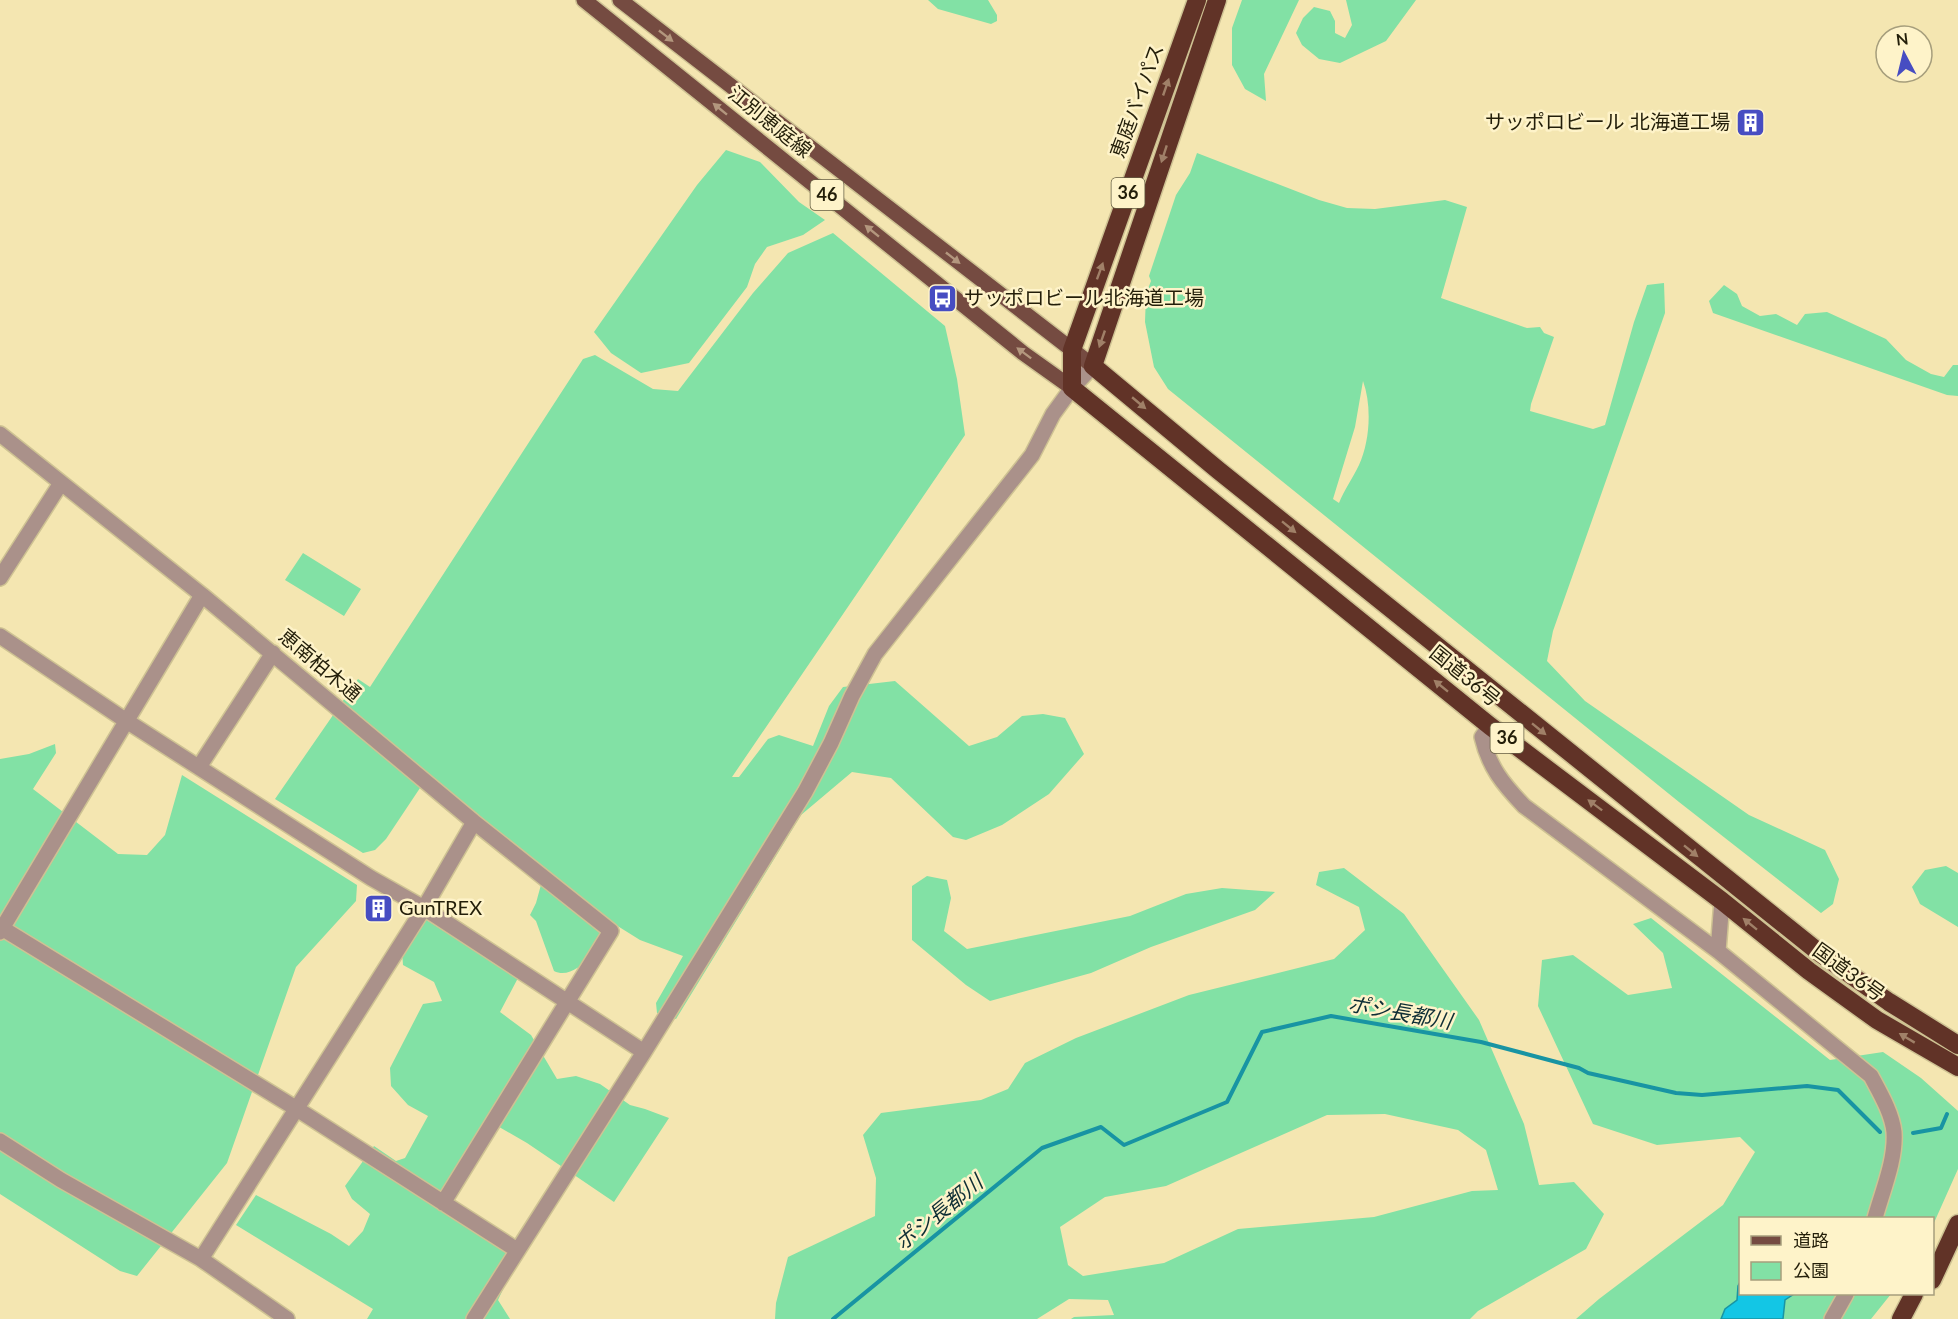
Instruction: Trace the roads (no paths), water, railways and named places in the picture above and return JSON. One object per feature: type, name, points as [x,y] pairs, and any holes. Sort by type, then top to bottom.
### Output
[{"type":"highway","name":"恵庭バイパス","points":[[1072,388],[1072,350],[1197,0]]},
{"type":"highway","name":"36","points":[[1093,366],[1217,0]]},
{"type":"highway","name":"国道36号","points":[[1093,366],[1218,470],[1821,954],[1889,1002],[1958,1045]]},
{"type":"highway","name":"国道36号","points":[[1072,388],[1490,726],[1722,902],[1809,972],[1877,1020],[1958,1067]]},
{"type":"highway","points":[[1934,1255],[1958,1211]]},
{"type":"highway","points":[[1934,1276],[1958,1224]]},
{"type":"highway","points":[[1901,1319],[1913,1295]]},
{"type":"highway","points":[[1913,1319],[1925,1295]]},
{"type":"main road","name":"江別恵庭線","points":[[584,0],[1023,352],[1072,388]]},
{"type":"main road","name":"江別恵庭線","points":[[620,0],[1093,366]]},
{"type":"street","points":[[474,1319],[644,1053],[805,792],[875,654],[1032,455],[1053,414],[1072,388],[1093,366]]},
{"type":"street","name":"恵南柏木通","points":[[0,434],[202,595],[474,822],[611,931],[568,1002]]},
{"type":"street","points":[[0,578],[61,483]]},
{"type":"street","points":[[202,595],[1,929],[297,1109],[517,1250]]},
{"type":"street","points":[[0,636],[125,720],[372,878],[424,908],[644,1053]]},
{"type":"street","points":[[199,767],[273,653]]},
{"type":"street","points":[[1490,726],[1482,737],[1486,757],[1507,789],[1518,800],[1718,951],[1871,1076],[1883,1099],[1894,1131],[1893,1153],[1875,1217]]},
{"type":"street","points":[[201,1259],[424,908],[474,822]]},
{"type":"street","points":[[1718,951],[1722,902]]},
{"type":"street","points":[[443,1203],[568,1002]]},
{"type":"street","points":[[0,1141],[61,1180],[201,1259],[287,1319]]},
{"type":"street","points":[[1832,1319],[1845,1295]]},
{"type":"water","points":[[1739,1284],[1739,1295],[1792,1295],[1785,1300],[1783,1319],[1721,1319],[1725,1309],[1737,1300]]},
{"type":"waterway","name":"ポシ長都川","points":[[833,1319],[1042,1148],[1101,1127],[1124,1145],[1227,1102],[1262,1032],[1331,1016],[1481,1042],[1579,1068],[1588,1073],[1676,1093],[1702,1095],[1807,1086],[1838,1090],[1880,1132]]},
{"type":"waterway","name":"ポシ長都川","points":[[1913,1133],[1941,1128],[1947,1114]]},
{"type":"place","name":"サッポロビール 北海道工場","points":[[1751,122]]},
{"type":"place","name":"サッポロビール北海道工場","points":[[943,298]]},
{"type":"place","name":"GunTREX","points":[[378,908]]}]
